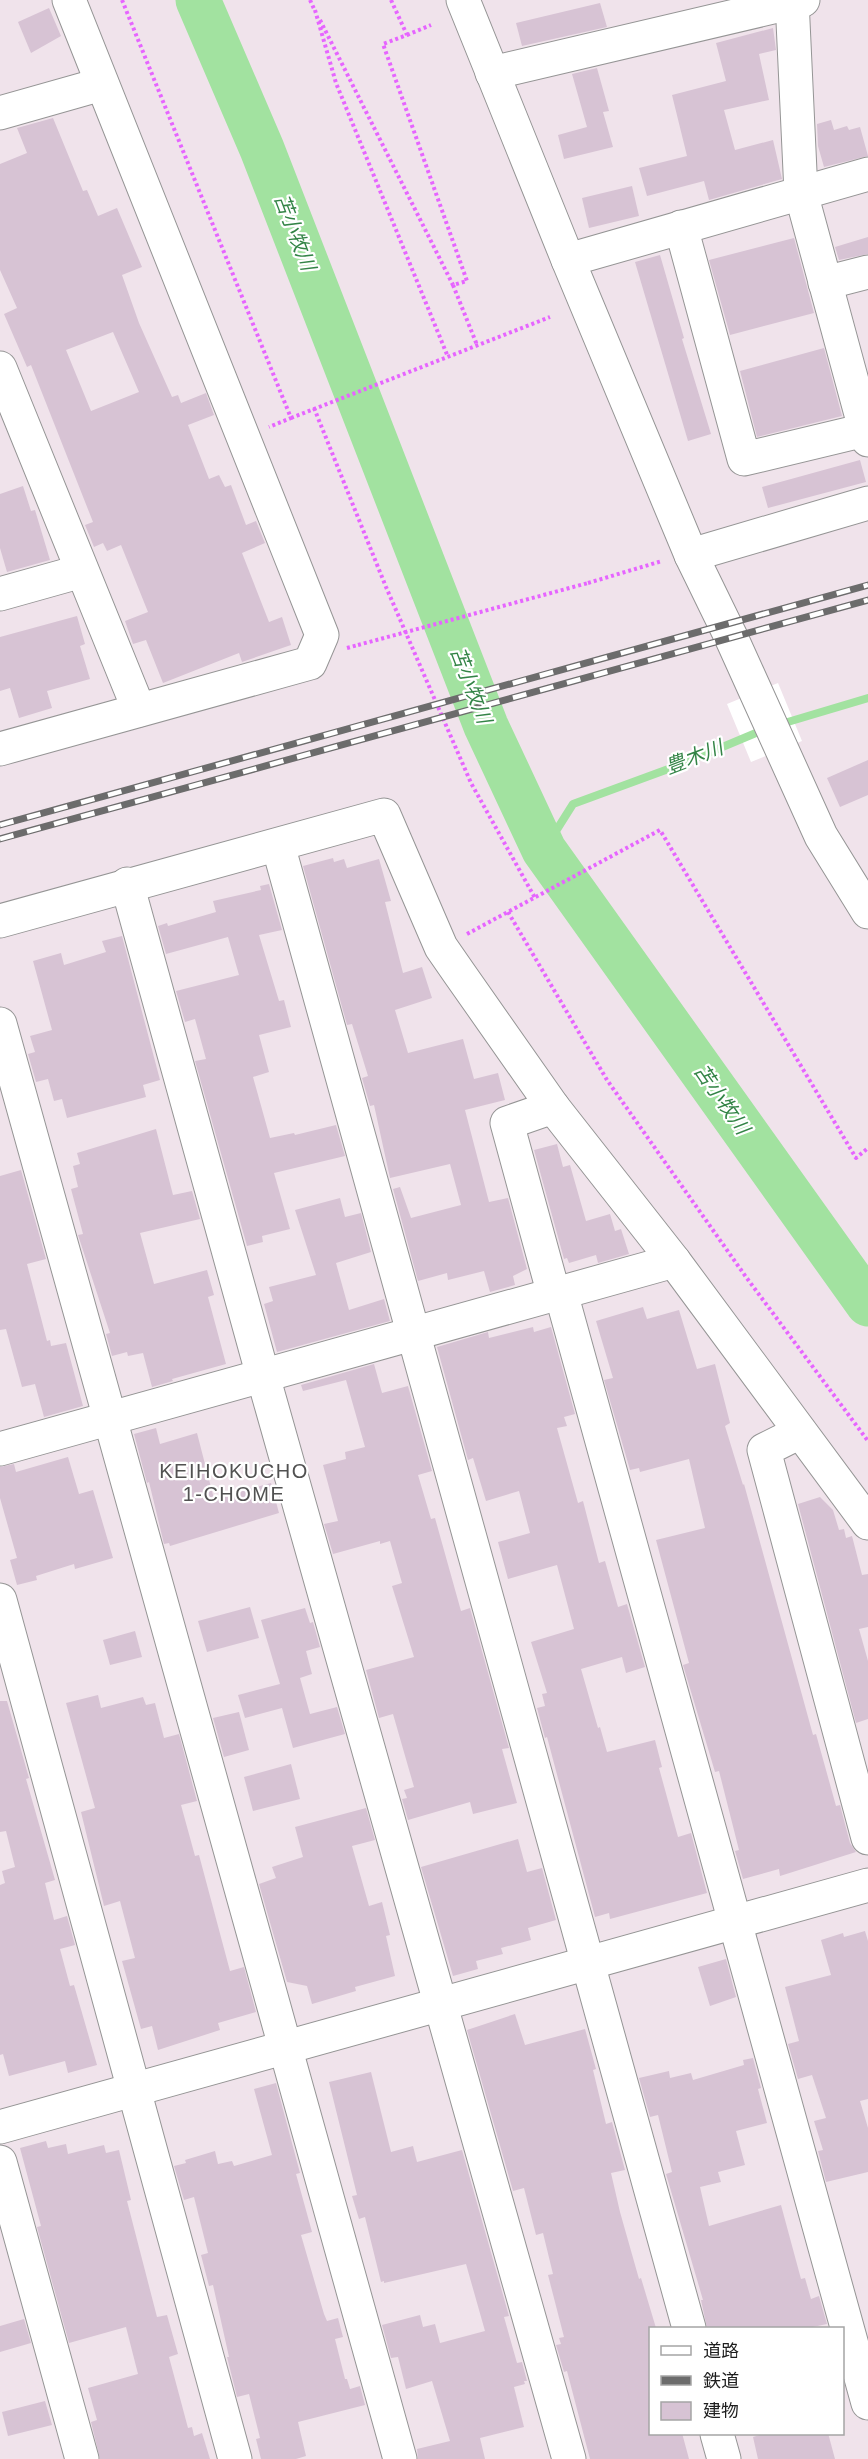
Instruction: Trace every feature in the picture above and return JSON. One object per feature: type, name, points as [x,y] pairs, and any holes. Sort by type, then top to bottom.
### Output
[{"type":"street","points":[[0,749],[310,663],[322,635],[69,0]]},
{"type":"street","points":[[463,0],[568,260],[677,558],[755,692],[821,836],[868,912]]},
{"type":"street","points":[[492,72],[796,1],[801,193],[825,283],[854,334],[865,417],[744,459],[681,227]]},
{"type":"street","points":[[0,112],[102,84]]},
{"type":"street","points":[[568,260],[868,174]]},
{"type":"street","points":[[825,283],[868,272]]},
{"type":"street","points":[[0,368],[13,435],[82,571],[139,710]]},
{"type":"street","points":[[677,558],[868,503]]},
{"type":"street","points":[[0,594],[82,571]]},
{"type":"street","points":[[0,921],[127,884],[384,815],[441,947],[553,1107],[674,1261],[868,1524]]},
{"type":"street","points":[[278,845],[688,2327]]},
{"type":"street","points":[[127,884],[263,1376],[569,2459]]},
{"type":"street","points":[[0,1024],[400,2459]]},
{"type":"street","points":[[553,1107],[507,1123],[735,1923],[868,2403]]},
{"type":"street","points":[[0,1449],[674,1261]]},
{"type":"street","points":[[800,1432],[764,1450],[863,1797],[868,1838]]},
{"type":"street","points":[[0,1600],[235,2459]]},
{"type":"street","points":[[0,2127],[868,1885]]},
{"type":"street","points":[[0,2162],[81,2459]]},
{"type":"street","points":[[718,2435],[724,2459]]},
{"type":"path","points":[[122,0],[291,418]]},
{"type":"path","points":[[310,0],[453,285],[477,345]]},
{"type":"path","points":[[391,0],[406,35]]},
{"type":"path","points":[[315,10],[336,83],[448,357]]},
{"type":"path","points":[[431,25],[383,44],[467,281],[453,285]]},
{"type":"path","points":[[263,429],[550,318]]},
{"type":"path","points":[[314,408],[386,587],[471,783],[535,898]]},
{"type":"path","points":[[342,637],[346,648],[677,558]]},
{"type":"path","points":[[490,922],[660,830],[856,1158],[868,1148]]},
{"type":"path","points":[[508,912],[607,1080],[746,1277],[868,1441]]},
{"type":"pier","points":[[778,683],[802,741],[751,762],[727,704]]},
{"type":"building","points":[[600,3],[607,27],[522,46],[516,23]]},
{"type":"building","points":[[49,8],[61,36],[31,53],[18,22]]},
{"type":"building","points":[[773,28],[776,50],[759,54],[769,100],[724,110],[735,150],[773,140],[782,179],[709,200],[704,181],[647,196],[639,168],[687,156],[672,95],[726,81],[716,43]]},
{"type":"building","points":[[597,68],[609,111],[603,112],[613,147],[564,159],[558,135],[587,127],[572,74]]},
{"type":"building","points":[[53,118],[83,191],[87,190],[98,216],[117,208],[142,267],[122,275],[139,323],[172,397],[178,395],[181,403],[206,393],[214,415],[188,425],[209,479],[219,475],[225,487],[231,485],[246,525],[256,521],[265,543],[242,553],[269,622],[282,617],[291,645],[242,662],[239,653],[163,683],[146,640],[133,644],[125,621],[148,612],[121,545],[107,551],[103,543],[94,547],[85,525],[93,522],[31,365],[27,367],[4,314],[17,308],[0,270],[0,164],[27,153],[17,128]],"holes":[[[113,332],[139,392],[91,411],[66,350]]]},
{"type":"building","points":[[831,120],[834,130],[847,126],[849,130],[860,127],[868,156],[824,167],[818,146],[817,124]]},
{"type":"building","points":[[632,186],[639,216],[589,228],[582,198]]},
{"type":"building","points":[[868,237],[868,254],[839,260],[835,247]]},
{"type":"building","points":[[794,238],[814,313],[730,335],[709,260]]},
{"type":"building","points":[[660,255],[684,338],[682,339],[711,434],[688,441],[635,262]]},
{"type":"building","points":[[824,348],[842,416],[757,437],[740,371]]},
{"type":"building","points":[[860,460],[866,482],[768,508],[762,487]]},
{"type":"building","points":[[23,486],[31,511],[35,510],[50,560],[7,572],[0,548],[0,494]]},
{"type":"building","points":[[77,616],[85,644],[80,646],[90,679],[47,691],[52,708],[19,718],[10,688],[0,691],[0,637]]},
{"type":"building","points":[[868,760],[868,795],[840,807],[827,778]]},
{"type":"building","points":[[333,858],[334,862],[344,859],[347,868],[379,859],[391,901],[385,902],[403,973],[422,967],[432,998],[395,1010],[408,1053],[463,1039],[474,1079],[498,1073],[505,1100],[465,1110],[489,1202],[508,1198],[527,1269],[513,1276],[515,1285],[490,1292],[484,1271],[448,1280],[447,1273],[418,1281],[393,1189],[400,1187],[411,1218],[461,1205],[450,1164],[390,1178],[374,1105],[370,1106],[362,1078],[368,1076],[352,1024],[347,1025],[303,866]]},
{"type":"building","points":[[269,884],[282,930],[259,935],[279,1001],[284,1000],[291,1027],[259,1035],[269,1072],[253,1077],[270,1138],[294,1133],[295,1135],[336,1125],[345,1156],[274,1173],[290,1229],[262,1236],[263,1242],[247,1246],[195,1061],[206,1059],[195,1019],[185,1022],[176,991],[239,975],[228,937],[166,954],[158,926],[167,923],[168,926],[216,912],[213,901],[261,890],[260,886]]},
{"type":"building","points":[[122,936],[160,1080],[143,1085],[146,1097],[67,1118],[62,1099],[54,1101],[48,1079],[36,1082],[28,1054],[35,1052],[30,1036],[52,1030],[33,961],[61,953],[64,965],[106,952],[102,941]]},
{"type":"building","points":[[156,1129],[173,1195],[192,1191],[200,1219],[140,1233],[154,1284],[207,1270],[214,1295],[208,1297],[226,1364],[152,1387],[143,1353],[128,1356],[127,1352],[112,1356],[106,1334],[110,1333],[78,1235],[83,1234],[71,1189],[78,1187],[73,1166],[80,1164],[77,1153]]},
{"type":"building","points":[[557,1144],[563,1167],[570,1165],[586,1221],[610,1214],[615,1231],[621,1229],[629,1254],[598,1263],[596,1255],[569,1263],[567,1258],[564,1259],[534,1150]]},
{"type":"building","points":[[21,1170],[46,1259],[27,1264],[47,1341],[50,1340],[51,1346],[66,1343],[83,1406],[44,1417],[35,1384],[22,1387],[6,1329],[0,1330],[0,1176]]},
{"type":"building","points":[[340,1198],[345,1217],[361,1213],[371,1252],[336,1263],[349,1310],[384,1299],[390,1321],[277,1352],[264,1304],[273,1301],[269,1287],[316,1275],[295,1210]]},
{"type":"building","points":[[643,1307],[647,1319],[679,1310],[697,1369],[715,1364],[730,1423],[725,1426],[744,1484],[813,1735],[816,1734],[836,1806],[840,1805],[850,1843],[856,1852],[780,1876],[779,1869],[743,1879],[735,1851],[739,1850],[719,1771],[715,1772],[683,1665],[689,1663],[656,1540],[705,1528],[689,1459],[640,1472],[639,1468],[630,1470],[604,1380],[613,1378],[596,1321]]},
{"type":"building","points":[[533,1327],[534,1332],[551,1327],[575,1414],[564,1417],[567,1426],[557,1428],[578,1503],[583,1501],[599,1563],[605,1561],[618,1607],[627,1604],[645,1667],[626,1673],[622,1657],[581,1669],[598,1728],[600,1727],[607,1752],[655,1740],[662,1767],[659,1768],[678,1837],[691,1833],[707,1893],[610,1919],[609,1913],[595,1917],[547,1737],[545,1738],[537,1708],[545,1706],[542,1694],[547,1693],[531,1642],[574,1629],[557,1565],[508,1579],[498,1542],[530,1533],[519,1491],[486,1501],[473,1458],[468,1460],[437,1347],[488,1332],[489,1338]]},
{"type":"building","points":[[374,1364],[382,1393],[408,1386],[432,1471],[418,1475],[431,1519],[435,1518],[461,1611],[470,1608],[509,1748],[502,1749],[517,1803],[473,1814],[470,1802],[408,1820],[402,1799],[407,1798],[404,1790],[414,1787],[393,1714],[379,1718],[366,1670],[414,1657],[392,1586],[402,1583],[390,1541],[380,1544],[380,1541],[333,1554],[324,1524],[338,1521],[323,1465],[346,1459],[345,1452],[365,1447],[346,1380],[303,1391],[301,1385]]},
{"type":"building","points":[[156,1428],[160,1444],[197,1433],[214,1499],[271,1483],[279,1513],[170,1546],[169,1543],[164,1544],[149,1482],[147,1483],[134,1434]]},
{"type":"building","points":[[68,1457],[79,1494],[93,1490],[113,1558],[75,1569],[74,1564],[36,1576],[37,1580],[17,1585],[10,1560],[17,1558],[0,1498],[0,1467],[14,1464],[16,1472]]},
{"type":"building","points":[[820,1497],[833,1510],[839,1530],[844,1529],[846,1538],[852,1536],[862,1575],[868,1574],[868,1627],[859,1629],[868,1661],[868,1719],[856,1723],[798,1504]]},
{"type":"building","points":[[250,1607],[259,1638],[207,1652],[198,1621]]},
{"type":"building","points":[[305,1608],[310,1623],[313,1622],[320,1647],[306,1651],[312,1674],[300,1678],[310,1714],[337,1707],[345,1734],[293,1748],[282,1708],[245,1718],[238,1695],[280,1684],[261,1620]]},
{"type":"building","points":[[135,1631],[142,1657],[110,1665],[103,1640]]},
{"type":"building","points":[[98,1695],[101,1708],[143,1697],[146,1705],[155,1703],[164,1738],[179,1734],[197,1801],[181,1805],[195,1856],[199,1855],[230,1971],[244,1967],[256,2012],[218,2023],[220,2030],[158,2050],[152,2026],[141,2029],[122,1961],[135,1958],[120,1901],[104,1906],[81,1812],[95,1808],[66,1703]]},
{"type":"building","points":[[0,1701],[7,1701],[29,1778],[26,1779],[55,1880],[45,1883],[54,1920],[67,1916],[75,1945],[60,1949],[70,1986],[74,1985],[97,2065],[68,2073],[65,2061],[9,2076],[3,2054],[0,2055],[0,1885],[5,1883],[2,1871],[15,1867],[6,1831],[0,1832]]},
{"type":"building","points":[[239,1712],[249,1750],[224,1757],[213,1718]]},
{"type":"building","points":[[291,1764],[300,1799],[253,1811],[244,1777]]},
{"type":"building","points":[[366,1808],[375,1840],[352,1846],[369,1906],[382,1902],[390,1935],[386,1936],[395,1976],[355,1987],[356,1991],[312,2004],[307,1986],[287,1982],[259,1884],[276,1878],[272,1867],[303,1857],[295,1827]]},
{"type":"building","points":[[518,1839],[527,1872],[542,1868],[556,1920],[528,1928],[531,1940],[501,1948],[503,1954],[476,1961],[478,1969],[453,1976],[421,1867]]},
{"type":"building","points":[[865,1931],[868,1941],[868,2099],[860,2101],[868,2128],[868,2172],[826,2182],[818,2151],[823,2150],[814,2121],[826,2118],[812,2075],[798,2079],[788,2044],[799,2041],[785,1987],[831,1975],[821,1940],[843,1933],[844,1937]]},
{"type":"building","points":[[726,1959],[736,1997],[710,2006],[698,1967]]},
{"type":"building","points":[[515,2014],[525,2045],[585,2029],[596,2069],[593,2070],[606,2124],[612,2122],[625,2170],[611,2173],[620,2212],[656,2327],[649,2327],[649,2435],[683,2435],[689,2459],[590,2459],[567,2371],[564,2372],[556,2345],[561,2344],[559,2338],[564,2337],[548,2275],[553,2274],[543,2233],[536,2235],[524,2188],[513,2191],[467,2030]]},
{"type":"building","points":[[753,2058],[767,2123],[736,2131],[745,2165],[718,2172],[721,2182],[700,2187],[709,2226],[781,2205],[801,2279],[805,2278],[811,2299],[819,2296],[827,2324],[813,2327],[707,2327],[701,2300],[703,2300],[666,2174],[672,2172],[658,2115],[650,2117],[639,2078],[669,2071],[670,2078],[691,2073],[693,2080],[744,2065],[743,2060]]},
{"type":"building","points":[[371,2072],[391,2152],[413,2146],[417,2162],[462,2150],[509,2316],[504,2317],[517,2363],[522,2362],[527,2381],[524,2381],[525,2384],[514,2387],[524,2427],[480,2438],[485,2459],[418,2459],[417,2449],[450,2441],[432,2381],[406,2389],[398,2357],[391,2358],[382,2325],[420,2315],[423,2327],[435,2324],[440,2343],[485,2331],[466,2264],[381,2282],[365,2217],[359,2219],[352,2196],[357,2195],[329,2082]]},
{"type":"building","points":[[276,2083],[300,2173],[296,2174],[312,2232],[301,2235],[327,2321],[338,2318],[343,2337],[335,2339],[345,2379],[350,2389],[360,2386],[365,2405],[298,2422],[306,2456],[296,2459],[261,2459],[256,2439],[260,2438],[249,2394],[237,2397],[213,2285],[209,2286],[201,2255],[208,2253],[194,2197],[184,2200],[174,2166],[186,2163],[185,2160],[215,2151],[218,2164],[232,2161],[234,2166],[272,2155],[254,2089]]},
{"type":"building","points":[[46,2141],[48,2148],[66,2144],[68,2154],[104,2145],[106,2153],[119,2150],[131,2200],[127,2201],[157,2317],[167,2315],[178,2354],[169,2357],[188,2428],[192,2427],[194,2436],[202,2433],[210,2459],[100,2459],[91,2422],[97,2420],[88,2388],[138,2374],[126,2327],[69,2343],[37,2227],[41,2226],[20,2148]]},
{"type":"building","points":[[24,2319],[31,2343],[0,2352],[0,2326]]},
{"type":"building","points":[[45,2401],[52,2425],[8,2436],[2,2412]]},
{"type":"building","points":[[760,2435],[829,2435],[835,2459],[758,2459],[753,2437]]},
{"type":"waterway","name":"苫小牧川","points":[[198,0],[262,149],[486,726],[544,850],[868,1304]]},
{"type":"waterway","name":"豊木川","points":[[781,724],[868,698]]},
{"type":"waterway","name":"豊木川","points":[[544,850],[573,804],[682,764],[763,730]]},
{"type":"railway","points":[[0,825],[868,585]]},
{"type":"railway","points":[[0,839],[868,600]]},
{"type":"district","name":"KEIHOKUCHO 1-CHOME","points":[[234,1482]]}]
